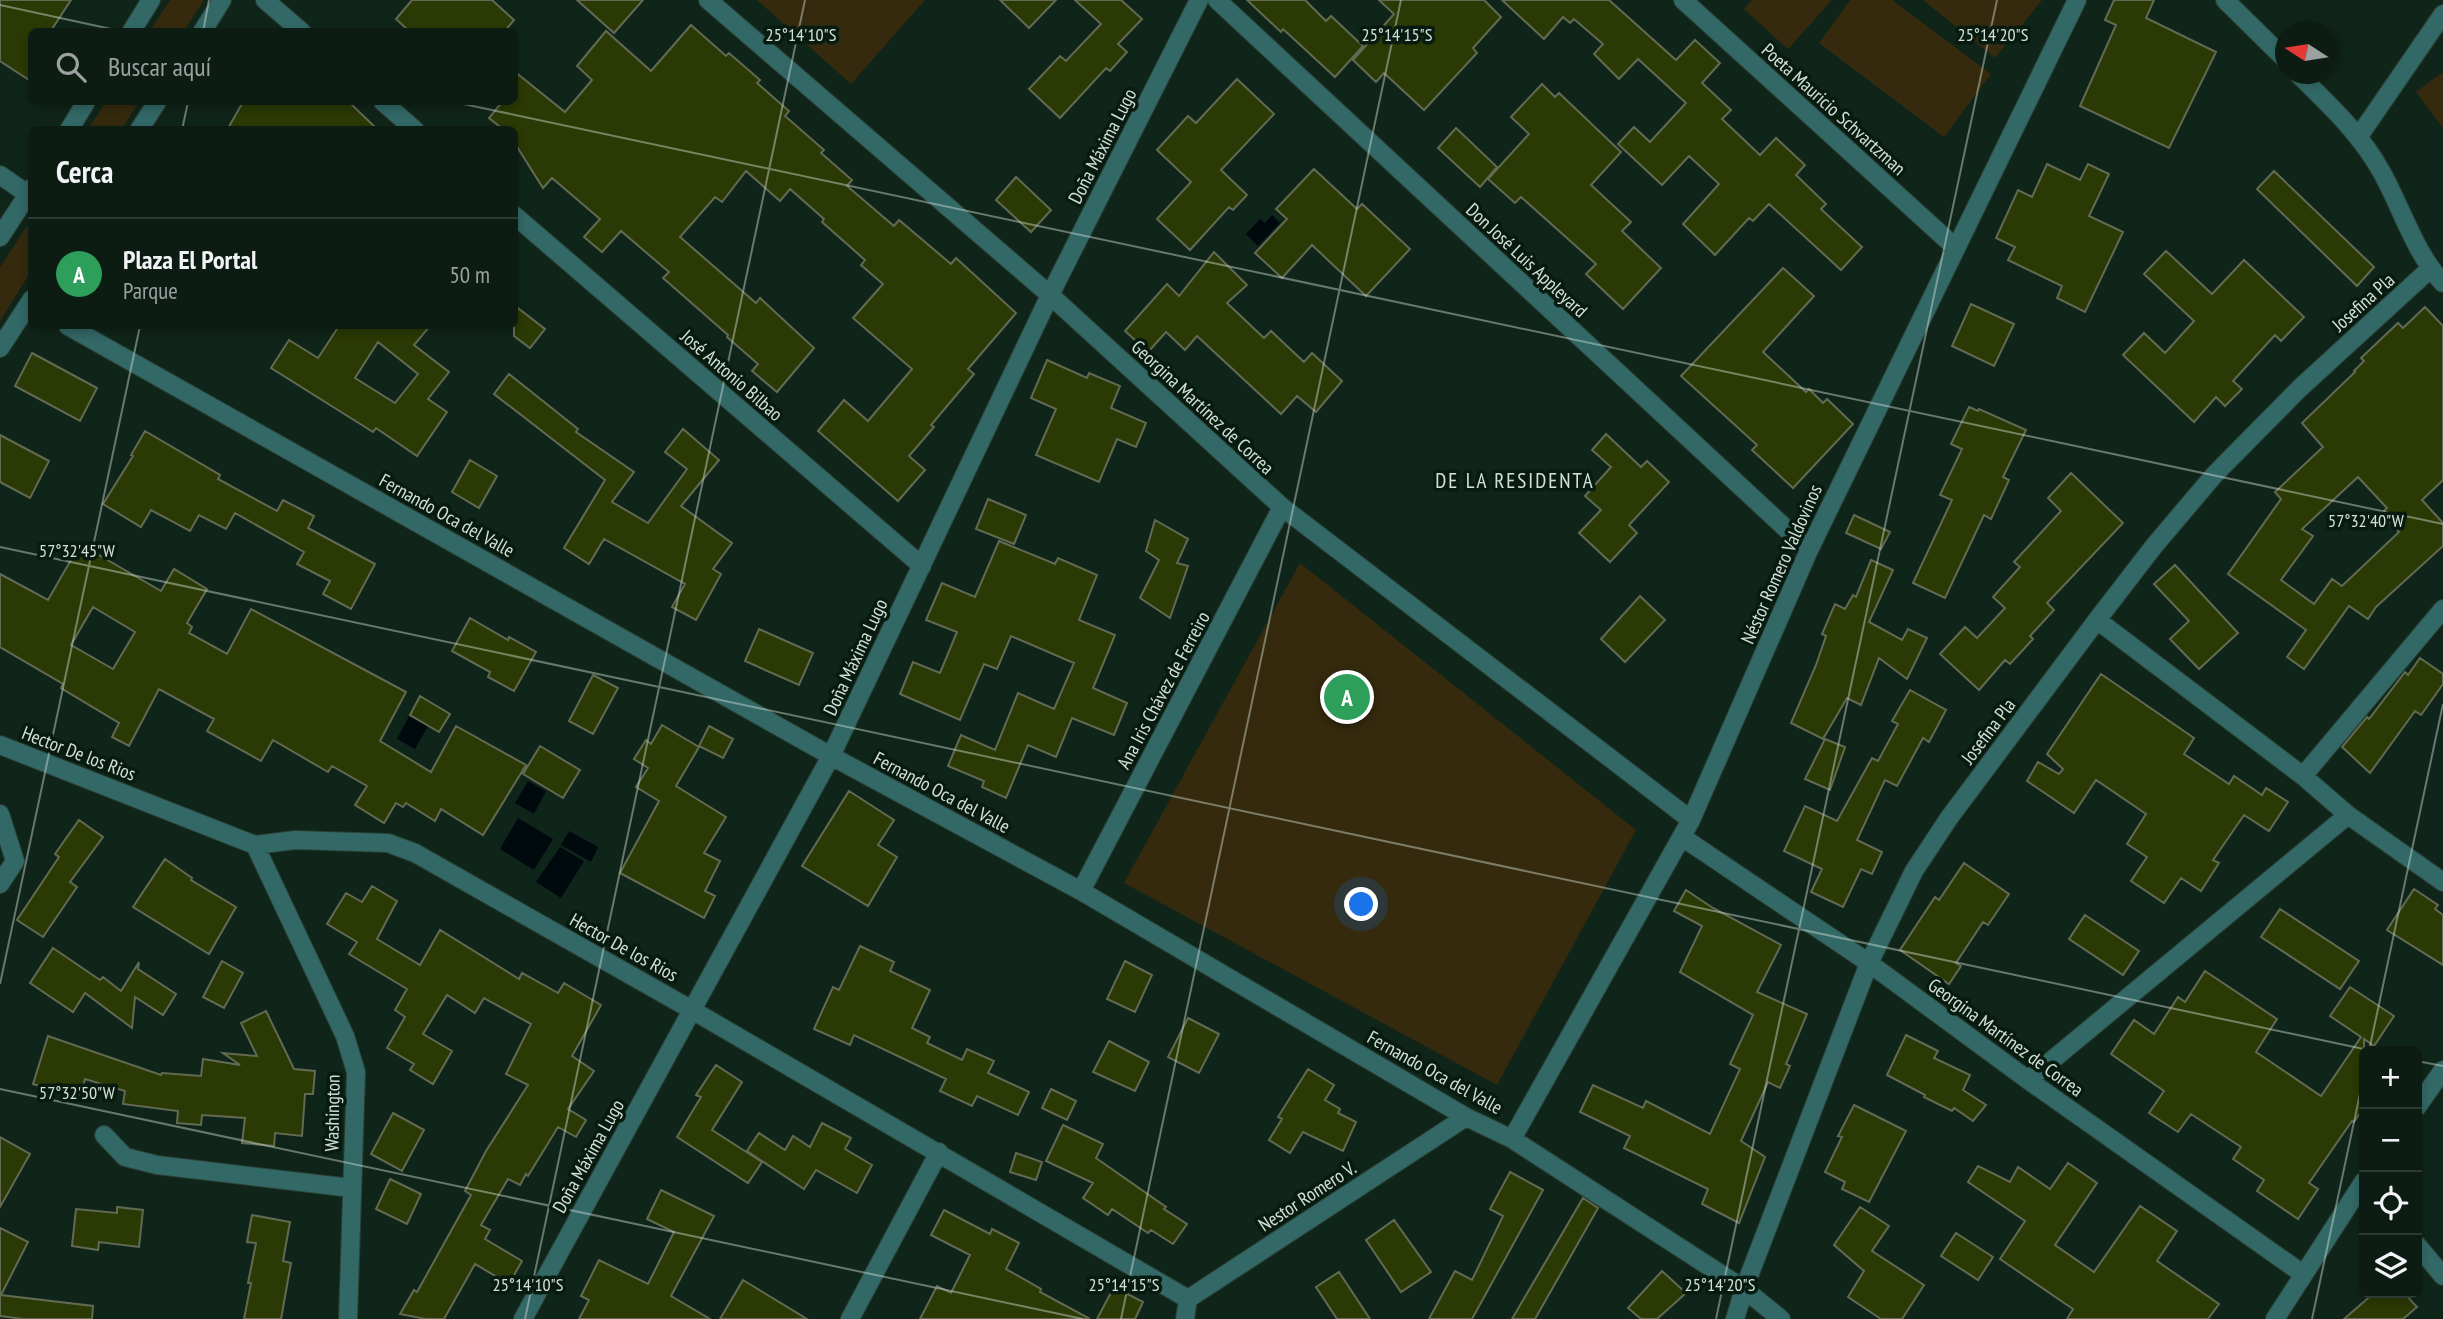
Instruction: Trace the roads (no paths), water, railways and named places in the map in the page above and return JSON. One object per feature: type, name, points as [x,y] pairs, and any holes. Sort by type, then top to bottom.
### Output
[{"type":"street","points":[[134,28],[151,0]]},
{"type":"street","points":[[204,28],[222,0]]},
{"type":"street","points":[[265,0],[297,28]]},
{"type":"street","name":"Georgina Martínez de Correa","points":[[708,0],[1050,295],[1282,507],[1691,820]]},
{"type":"street","name":"Doña Máxima Lugo","points":[[523,1319],[831,756],[1050,295],[1199,0]]},
{"type":"street","name":"Don José Luis Appleyard","points":[[1217,0],[1809,550]]},
{"type":"street","name":"Poeta Mauricio Schvartzman","points":[[1683,0],[1956,248]]},
{"type":"street","name":"Néstor Romero Valdovinos","points":[[1512,1139],[1691,820],[1809,550],[2077,0]]},
{"type":"street","points":[[2225,0],[2275,50]]},
{"type":"street","points":[[2359,136],[2443,14]]},
{"type":"street","points":[[2308,84],[2359,136],[2381,170],[2430,269],[2443,283]]},
{"type":"street","points":[[71,126],[84,105]]},
{"type":"street","points":[[142,126],[155,105]]},
{"type":"street","points":[[386,105],[410,126]]},
{"type":"street","points":[[0,175],[28,192]]},
{"type":"street","points":[[0,237],[28,196]]},
{"type":"street","name":"José Antonio Bilbao","points":[[518,218],[922,566]]},
{"type":"street","name":"Josefina Pla","points":[[1735,1319],[1744,1289],[1869,963],[1914,871],[1942,828],[2154,546],[2215,474],[2300,388],[2430,269]]},
{"type":"street","points":[[0,348],[28,305]]},
{"type":"street","name":"Fernando Oca del Valle","points":[[73,329],[831,756],[1081,891],[1466,1117],[1512,1139],[1744,1289],[1782,1319]]},
{"type":"street","name":"Ana Iris Chávez de Ferreiro","points":[[1081,891],[1282,507]]},
{"type":"street","points":[[2303,776],[2443,609]]},
{"type":"street","points":[[2097,620],[2303,776],[2348,815],[2443,882]]},
{"type":"street","name":"Hector De los Rios","points":[[0,745],[255,845],[295,840],[388,843],[415,853],[692,1010],[1188,1299]]},
{"type":"street","points":[[0,814],[15,861],[0,884]]},
{"type":"street","points":[[2028,1080],[2348,815]]},
{"type":"street","name":"Georgina Martínez de Correa","points":[[1682,837],[1869,963],[2028,1080],[2304,1274]]},
{"type":"street","name":"Washington","points":[[255,845],[345,1036],[356,1072],[348,1319]]},
{"type":"street","points":[[2422,1100],[2443,1070]]},
{"type":"street","name":"Nestor Romero V.","points":[[1188,1299],[1466,1117]]},
{"type":"street","points":[[104,1135],[125,1157],[157,1165],[351,1188]]},
{"type":"street","points":[[850,1319],[939,1153]]},
{"type":"street","points":[[2275,1319],[2359,1190]]},
{"type":"street","points":[[2422,1251],[2443,1276]]},
{"type":"street","points":[[1185,1319],[1188,1299]]},
{"type":"place","name":"Plaza El Portal","points":[[1347,697]]},
{"type":"district","name":"DE LA RESIDENTA","points":[[1515,480]]}]
